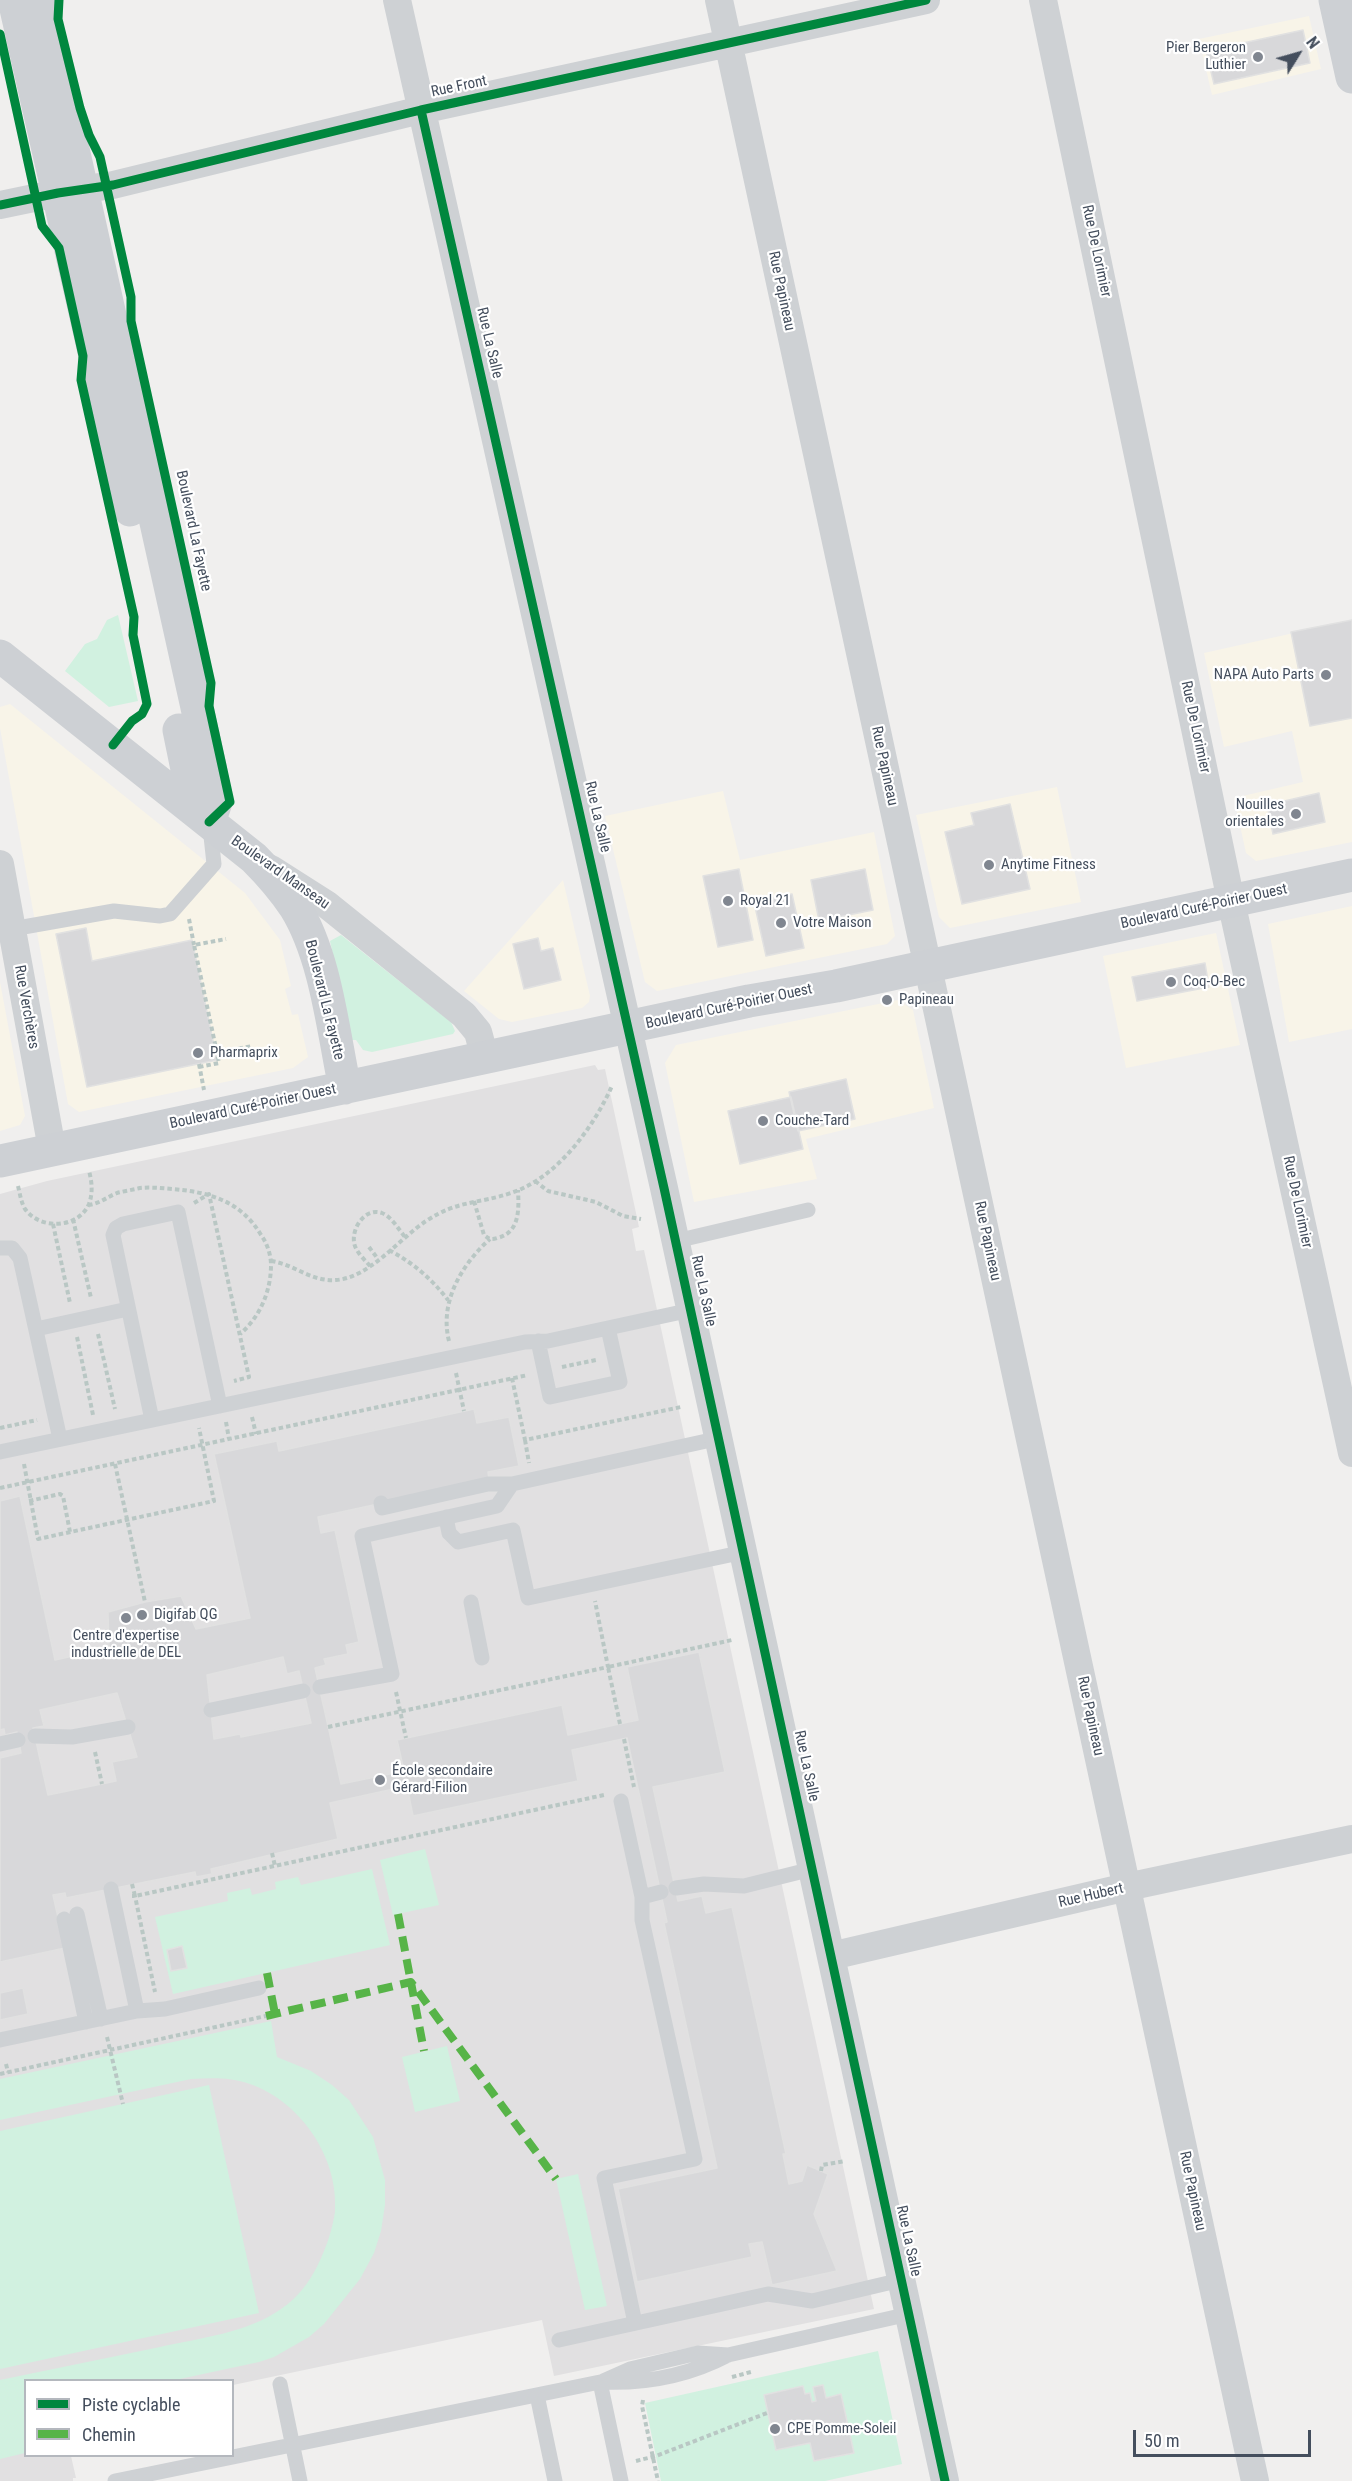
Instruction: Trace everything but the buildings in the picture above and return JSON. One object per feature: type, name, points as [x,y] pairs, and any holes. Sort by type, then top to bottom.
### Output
[{"type":"street","points":[[14,0],[70,191],[210,766],[216,802],[209,822]]},
{"type":"street","points":[[40,0],[70,191],[188,770],[188,787],[183,801]]},
{"type":"street","name":"Rue La Salle","points":[[397,0],[720,1438],[945,2481]]},
{"type":"street","name":"Rue Papineau","points":[[719,0],[1255,2481]]},
{"type":"street","name":"Rue Front","points":[[0,205],[113,185],[421,110],[926,0]]},
{"type":"street","name":"Rue De Lorimier","points":[[1043,0],[1232,901],[1352,1453]]},
{"type":"street","points":[[1335,0],[1352,77]]},
{"type":"street","name":"Boulevard Manseau","points":[[0,656],[254,858],[326,904],[464,1016],[478,1032],[485,1058]]},
{"type":"street","name":"Boulevard La Fayette","points":[[254,858],[277,882],[295,907],[306,929],[322,978],[345,1088]]},
{"type":"street","name":"Rue Verchères","points":[[0,864],[52,1149]]},
{"type":"street","name":"Boulevard Curé-Poirier Ouest","points":[[9,1173],[52,1149],[1352,875]]},
{"type":"street","name":"Rue Hubert","points":[[831,1956],[1127,1887],[1352,1839]]},
{"type":"lane","points":[[12,929],[114,911],[160,916],[170,914],[214,864],[209,822]]},
{"type":"lane","points":[[676,1242],[807,1210]]},
{"type":"lane","points":[[152,1420],[113,1239],[114,1232],[123,1224],[178,1212],[220,1406]]},
{"type":"lane","points":[[0,1248],[12,1248],[18,1254],[60,1439]]},
{"type":"lane","points":[[36,1329],[128,1309]]},
{"type":"lane","points":[[0,1452],[691,1310]]},
{"type":"lane","points":[[538,1341],[550,1397],[620,1382],[608,1328]]},
{"type":"lane","points":[[381,1503],[382,1508],[488,1484],[512,1484],[720,1438]]},
{"type":"lane","points":[[320,1688],[392,1674],[362,1536],[497,1506],[512,1484]]},
{"type":"lane","points":[[446,1517],[449,1533],[458,1542],[513,1530],[528,1598],[744,1552]]},
{"type":"lane","points":[[471,1602],[482,1658]]},
{"type":"lane","points":[[211,1710],[303,1691]]},
{"type":"lane","points":[[35,1736],[72,1737],[128,1727]]},
{"type":"lane","points":[[0,1744],[18,1740]]},
{"type":"lane","points":[[618,1795],[642,1897],[642,1920],[695,2159],[604,2178],[635,2323]]},
{"type":"lane","points":[[642,1897],[704,1884],[744,1886],[812,1869]]},
{"type":"lane","points":[[111,1889],[137,2011]]},
{"type":"lane","points":[[71,1916],[94,2020]]},
{"type":"lane","points":[[0,2040],[137,2011],[165,2009],[259,1988]]},
{"type":"lane","points":[[559,2340],[768,2294],[812,2301],[902,2280]]},
{"type":"lane","points":[[234,2457],[600,2382],[630,2369],[698,2353],[728,2355],[909,2314]]},
{"type":"lane","points":[[600,2382],[621,2481]]},
{"type":"lane","points":[[280,2385],[300,2481]]},
{"type":"lane","points":[[537,2395],[555,2481]]},
{"type":"lane","points":[[115,2481],[233,2457]]},
{"type":"path","points":[[204,1090],[199,1066],[219,1063],[194,945],[226,939]]},
{"type":"path","points":[[217,1053],[252,1046]]},
{"type":"path","points":[[272,1262],[280,1262],[316,1279],[335,1280],[355,1276],[448,1208],[518,1190],[535,1181],[578,1143],[612,1086]]},
{"type":"path","points":[[9,1173],[30,1214],[52,1224],[73,1219],[88,1205],[92,1191],[89,1170]]},
{"type":"path","points":[[535,1181],[548,1191],[596,1202],[623,1216],[641,1220]]},
{"type":"path","points":[[88,1205],[96,1204],[118,1193],[143,1188],[196,1191],[229,1203],[254,1223],[266,1242],[272,1262],[266,1296],[253,1319],[240,1334]]},
{"type":"path","points":[[450,1344],[447,1324],[448,1300],[460,1276],[490,1239],[507,1234],[515,1225],[518,1212],[518,1190]]},
{"type":"path","points":[[209,1194],[249,1377],[228,1382]]},
{"type":"path","points":[[474,1201],[486,1238],[490,1239]]},
{"type":"path","points":[[370,1266],[354,1245],[353,1239],[360,1221],[366,1215],[375,1212],[382,1213],[405,1238]]},
{"type":"path","points":[[73,1219],[92,1305]]},
{"type":"path","points":[[52,1224],[71,1310]]},
{"type":"path","points":[[369,1247],[378,1259]]},
{"type":"path","points":[[389,1250],[422,1270],[448,1300]]},
{"type":"path","points":[[97,1329],[116,1416]]},
{"type":"path","points":[[76,1334],[94,1420]]},
{"type":"path","points":[[556,1369],[601,1359]]},
{"type":"path","points":[[455,1368],[464,1411]]},
{"type":"path","points":[[0,1488],[532,1374]]},
{"type":"path","points":[[512,1378],[525,1440],[681,1407]]},
{"type":"path","points":[[0,1428],[38,1420]]},
{"type":"path","points":[[23,1460],[38,1539],[214,1501],[198,1423]]},
{"type":"path","points":[[124,1453],[126,1461]]},
{"type":"path","points":[[103,1458],[105,1466]]},
{"type":"path","points":[[114,1464],[145,1602]]},
{"type":"path","points":[[29,1501],[60,1494],[63,1496],[70,1532]]},
{"type":"path","points":[[591,1584],[621,1724]]},
{"type":"path","points":[[328,1727],[732,1640]]},
{"type":"path","points":[[400,1712],[406,1738]]},
{"type":"path","points":[[95,1752],[102,1784]]},
{"type":"path","points":[[135,1896],[618,1795],[634,1788]]},
{"type":"path","points":[[272,1853],[275,1866]]},
{"type":"path","points":[[132,1884],[142,1931]]},
{"type":"path","points":[[0,2074],[266,2016]]},
{"type":"path","points":[[108,2040],[123,2104]]},
{"type":"path","points":[[6,2064],[8,2073]]},
{"type":"path","points":[[821,2171],[822,2165],[845,2161]]},
{"type":"path","points":[[646,2393],[642,2406],[657,2481]]},
{"type":"path","points":[[652,2457],[767,2413]]},
{"type":"shaded area","points":[[1309,16],[1321,69],[1212,95],[1199,39]]},
{"type":"shaded area","points":[[1352,620],[1352,842],[1256,861],[1246,853],[1234,798],[1303,782],[1292,731],[1224,747],[1204,653]]},
{"type":"shaded area","points":[[10,704],[245,893],[280,940],[291,986],[285,989],[292,1015],[298,1014],[308,1057],[293,1068],[79,1112],[68,1104],[0,728],[0,707]]},
{"type":"shaded area","points":[[1057,787],[1081,902],[950,928],[939,917],[916,815]]},
{"type":"shaded area","points":[[723,791],[740,860],[874,832],[895,936],[887,944],[657,991],[645,982],[605,816]]},
{"type":"shaded area","points":[[563,880],[590,996],[589,1002],[582,1008],[512,1022],[499,1019],[464,991]]},
{"type":"shaded area","points":[[1352,906],[1352,1029],[1289,1042],[1268,924]]},
{"type":"shaded area","points":[[1216,933],[1240,1045],[1126,1068],[1103,956]]},
{"type":"shaded area","points":[[0,982],[25,1116],[20,1125],[0,1131]]},
{"type":"shaded area","points":[[898,1000],[913,1010],[934,1108],[806,1139],[817,1179],[694,1202],[665,1063],[676,1045]]},
{"type":"shaded area","name":"École secondaire Gérard-Filion","points":[[595,1065],[598,1070],[605,1069],[639,1227],[632,1229],[636,1251],[644,1250],[874,2309],[554,2376],[542,2320],[234,2385],[234,2379],[24,2379],[24,2457],[71,2457],[76,2478],[73,2478],[73,2481],[0,2481],[0,1194],[47,1181]]},
{"type":"green space","points":[[118,615],[138,701],[109,707],[65,671],[85,644],[97,639],[107,620]]},
{"type":"green space","points":[[341,935],[451,1022],[455,1031],[453,1034],[372,1052],[363,1050],[356,1040],[351,1040],[330,941]]},
{"type":"green space","points":[[425,1849],[439,1905],[393,1915],[380,1860]]},
{"type":"green space","points":[[372,1869],[390,1945],[173,1994],[155,1917],[228,1901],[227,1893],[250,1888],[252,1895],[276,1889],[275,1882],[298,1877],[301,1885]]},
{"type":"green space","points":[[271,2021],[277,2057],[311,2071],[332,2085],[349,2100],[373,2137],[385,2180],[385,2205],[381,2231],[374,2253],[360,2279],[324,2324],[309,2337],[274,2357],[180,2379],[24,2379],[24,2453],[0,2459],[0,2380],[207,2337],[238,2329],[268,2317],[289,2303],[312,2276],[328,2242],[335,2212],[335,2192],[331,2172],[323,2153],[300,2118],[268,2092],[250,2084],[228,2079],[191,2079],[0,2120],[0,2079]]},
{"type":"green space","points":[[447,2046],[460,2101],[415,2112],[402,2057]]},
{"type":"green space","points":[[209,2085],[259,2313],[0,2369],[0,2131]]},
{"type":"green space","points":[[578,2174],[607,2306],[585,2310],[556,2179]]},
{"type":"green space","name":"CPE Pomme-Soleil","points":[[878,2351],[902,2464],[825,2481],[661,2481],[645,2403]],"holes":[[[823,2385],[826,2398],[841,2395],[854,2453],[815,2461],[810,2443],[776,2450],[764,2395],[802,2386],[805,2394],[810,2393],[812,2402],[816,2401],[814,2387]]]},
{"type":"marked path","points":[[398,1914],[424,2051]]},
{"type":"marked path","points":[[267,1973],[275,2014]]},
{"type":"marked path","points":[[266,2016],[411,1982],[556,2179]]},
{"type":"cycle path","points":[[59,0],[58,19],[80,108],[89,135],[100,157],[131,297],[131,321],[211,683],[209,706],[230,802],[209,822]]},
{"type":"cycle path","points":[[0,205],[113,185],[421,110],[926,0]]},
{"type":"cycle path","points":[[0,34],[42,226],[59,248],[83,356],[81,380],[134,617],[133,635],[147,704],[142,714],[132,721],[113,745]]},
{"type":"cycle path","points":[[421,110],[664,1188],[945,2481]]},
{"type":"place","name":"Pier Bergeron Luthier","points":[[1258,57]]},
{"type":"place","name":"NAPA Auto Parts","points":[[1326,675]]},
{"type":"place","name":"Nouilles orientales","points":[[1296,814]]},
{"type":"place","name":"Anytime Fitness","points":[[989,865]]},
{"type":"place","name":"Royal 21","points":[[728,901]]},
{"type":"place","name":"Votre Maison","points":[[781,923]]},
{"type":"place","name":"Coq-O-Bec","points":[[1171,982]]},
{"type":"place","name":"Papineau","points":[[887,1000]]},
{"type":"place","name":"Pharmaprix","points":[[198,1053]]},
{"type":"place","name":"Couche-Tard","points":[[763,1121]]},
{"type":"place","name":"Digifab QG","points":[[142,1615]]},
{"type":"place","name":"Centre d'expertise industrielle de DEL","points":[[126,1618]]},
{"type":"place","name":"École secondaire Gérard-Filion","points":[[380,1780]]},
{"type":"place","name":"CPE Pomme-Soleil","points":[[775,2429]]}]
